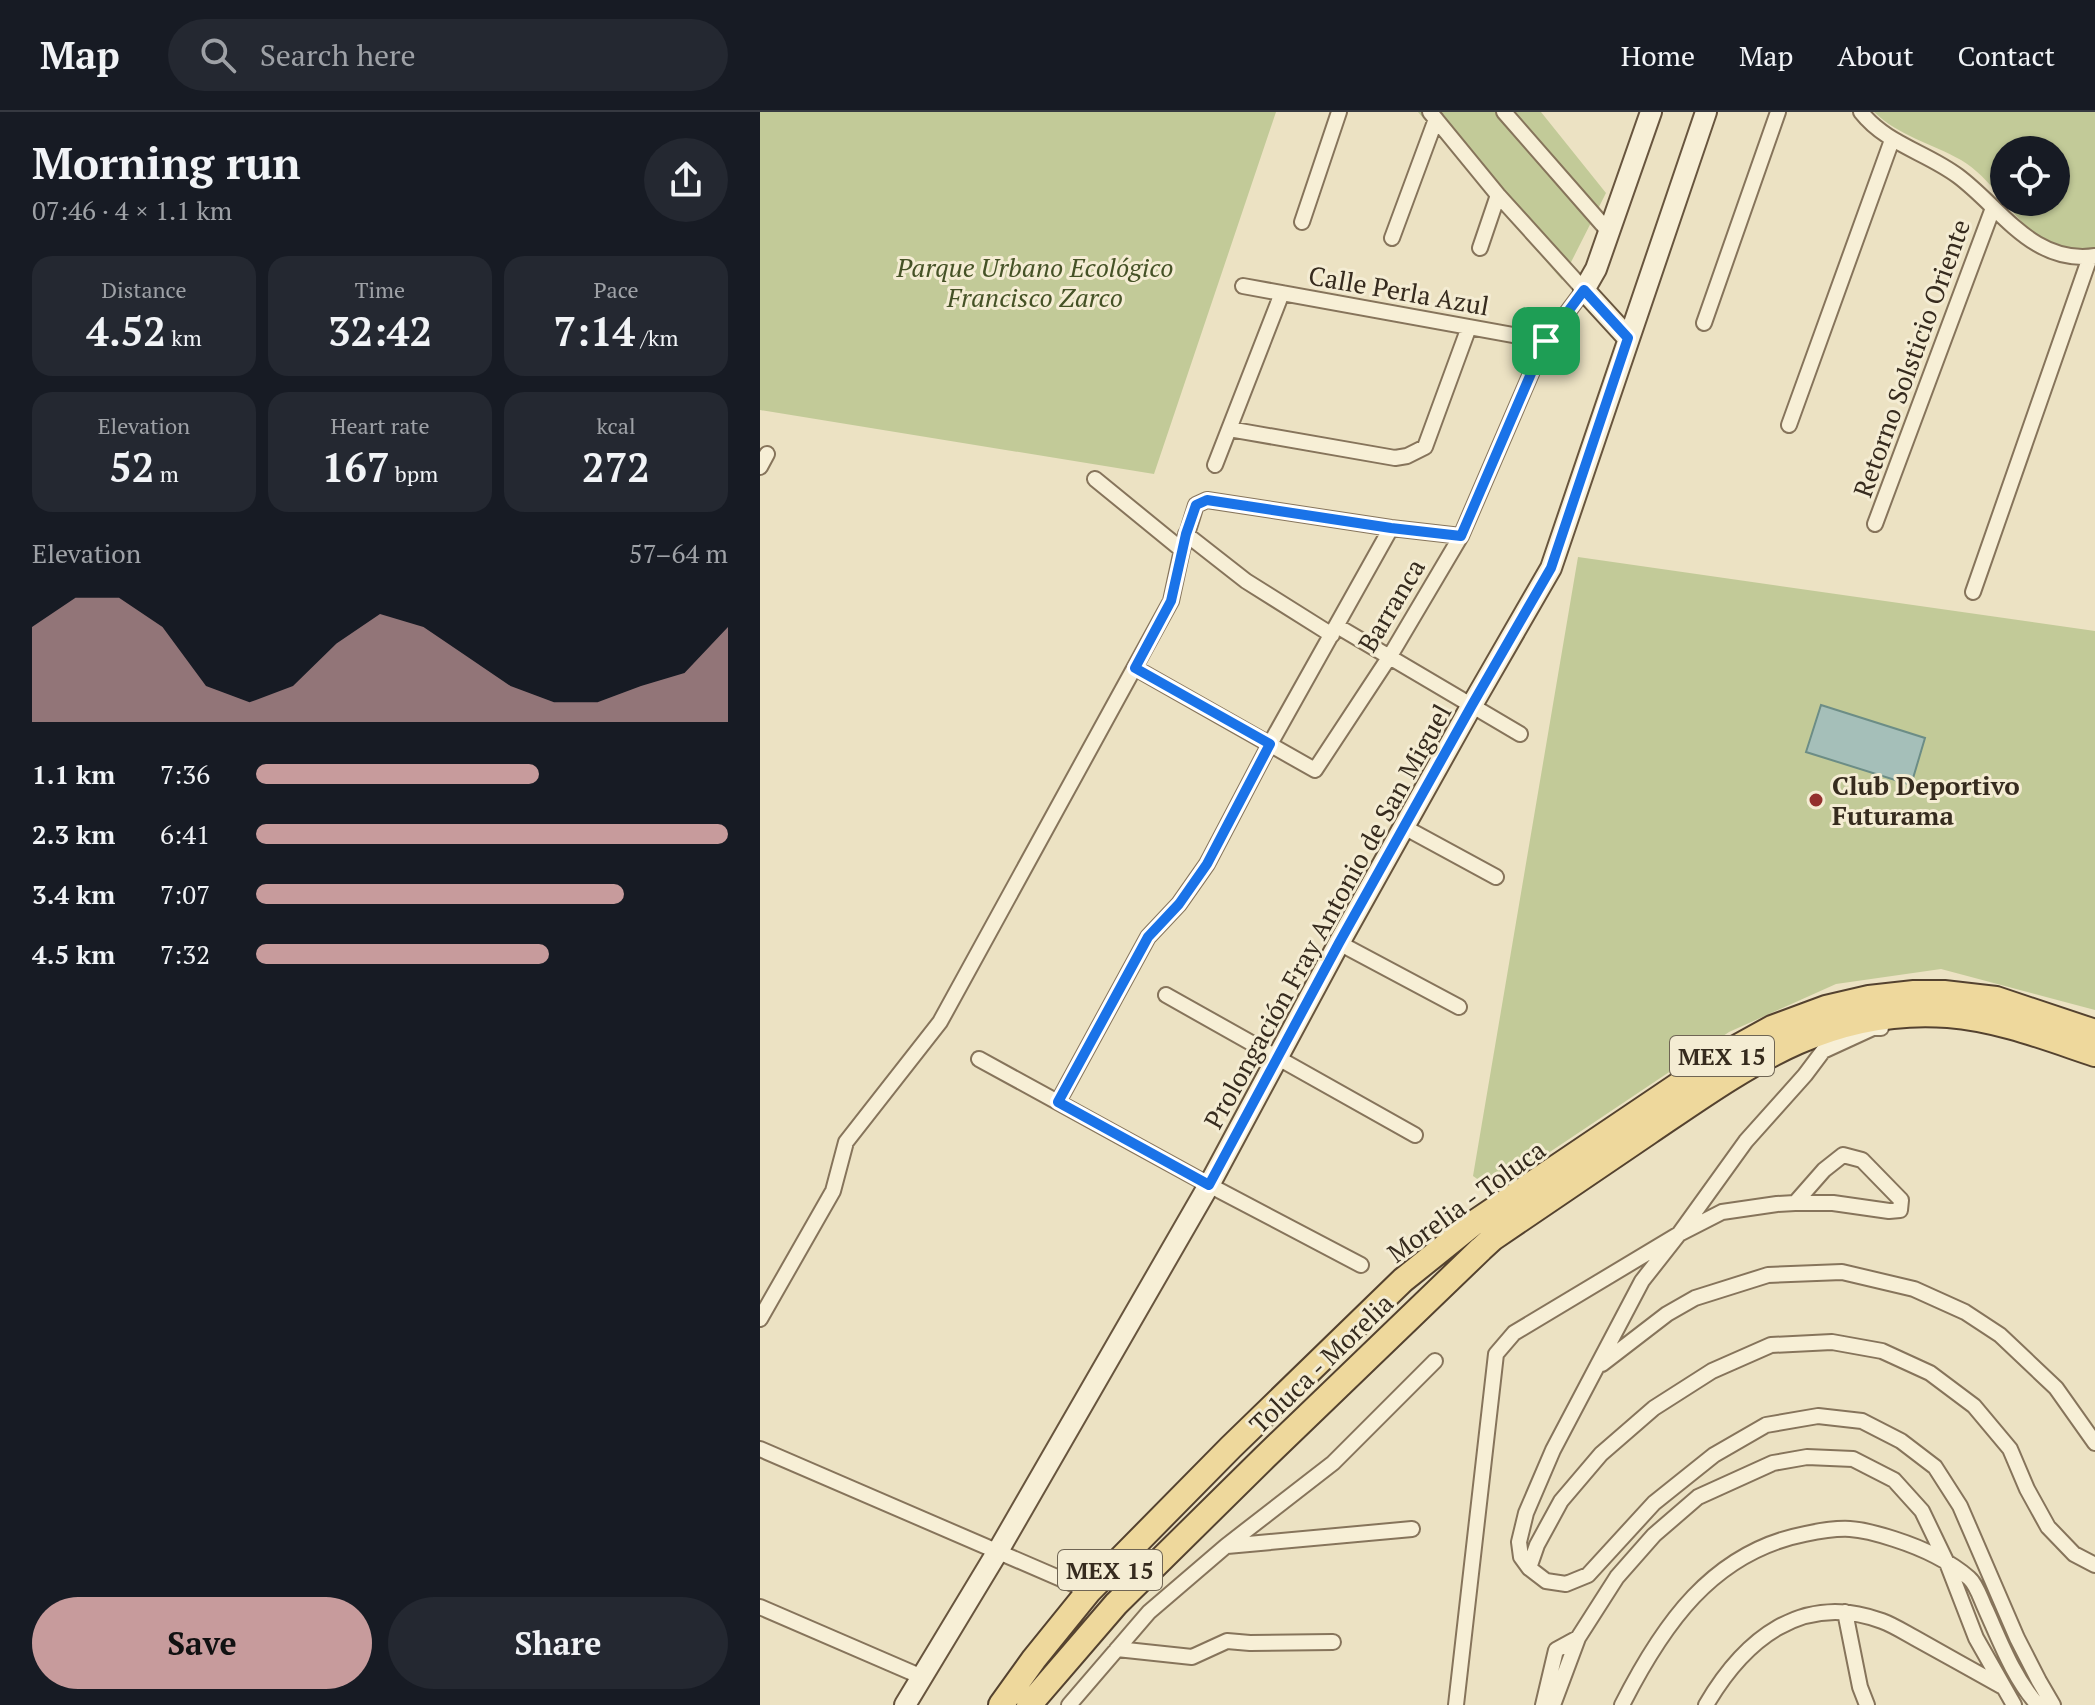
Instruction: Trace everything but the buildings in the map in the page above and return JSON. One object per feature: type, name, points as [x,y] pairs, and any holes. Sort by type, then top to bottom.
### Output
[{"type":"main road","name":"Morelia - Toluca","points":[[1001,1705],[1089,1591],[1403,1280],[1474,1223],[1723,1055],[1772,1028],[1826,1008],[1869,998],[1914,993],[1996,999],[2095,1032]]},
{"type":"main road","name":"Toluca - Morelia","points":[[1029,1705],[1116,1604],[1493,1238],[1728,1079],[1769,1054],[1830,1028],[1914,1015],[1989,1021],[2095,1054]]},
{"type":"main road","points":[[1265,1457],[1250,1443],[1251,1438],[1351,1344],[1403,1280]]},
{"type":"main road","points":[[1116,1604],[1170,1534],[1238,1468],[1238,1460],[1231,1447]]},
{"type":"street","points":[[1302,222],[1339,112]]},
{"type":"street","points":[[1504,112],[1609,232]]},
{"type":"street","points":[[1584,290],[1596,269],[1651,112]]},
{"type":"street","name":"Prolongación Fray Antonio de San Miguel","points":[[905,1705],[998,1551],[1209,1185],[1339,943],[1551,568],[1706,112]]},
{"type":"street","points":[[1704,323],[1778,112]]},
{"type":"street","points":[[1861,112],[1892,140],[1957,175],[1990,205]]},
{"type":"street","points":[[1433,115],[1498,195],[1628,338]]},
{"type":"street","points":[[1392,238],[1433,115]]},
{"type":"street","points":[[1789,425],[1892,140]]},
{"type":"street","points":[[1480,248],[1498,195]]},
{"type":"street","name":"Retorno Solsticio Oriente","points":[[1875,524],[1990,216]]},
{"type":"street","points":[[1973,592],[2092,257],[2072,258],[2052,252],[2032,241],[2002,216]]},
{"type":"street","name":"Calle Perla Azul","points":[[1243,286],[1546,341]]},
{"type":"street","name":"Barranca","points":[[1270,744],[1315,770],[1390,656],[1461,536],[1546,341],[1584,290]]},
{"type":"street","points":[[1215,465],[1282,293]]},
{"type":"street","points":[[1229,429],[1395,458],[1407,456],[1425,447],[1469,327]]},
{"type":"street","points":[[1095,479],[1182,550]]},
{"type":"street","points":[[760,1319],[833,1191],[846,1142],[940,1022],[1171,601],[1196,505],[1207,500],[1461,536]]},
{"type":"street","points":[[1058,1102],[1148,937],[1179,904],[1207,864],[1391,528]]},
{"type":"street","points":[[1186,534],[1246,581],[1334,630],[1390,656],[1520,734]]},
{"type":"street","points":[[1135,668],[1270,744]]},
{"type":"street","points":[[1404,827],[1496,877]]},
{"type":"street","points":[[1339,943],[1459,1007]]},
{"type":"street","points":[[1166,995],[1415,1135]]},
{"type":"street","points":[[1954,1016],[1947,1022],[1873,1028],[1823,1051],[1746,1141],[1642,1281],[1620,1320],[1535,1491],[1519,1542],[1521,1557],[1546,1581],[1566,1584],[1588,1575],[1654,1503],[1714,1455],[1766,1425],[1818,1416],[1862,1421],[1901,1441],[1935,1467],[1960,1506],[2017,1638],[2053,1705]]},
{"type":"street","points":[[979,1059],[1361,1265]]},
{"type":"street","points":[[1456,1705],[1496,1354],[1514,1333],[1679,1234],[1722,1212],[1795,1203],[1833,1203],[1889,1211],[1900,1210],[1901,1200],[1862,1160],[1843,1155],[1824,1170],[1795,1203]]},
{"type":"street","points":[[1596,1370],[1667,1314],[1695,1298],[1768,1275],[1842,1272],[1914,1289],[1965,1312],[2000,1335],[2056,1388],[2095,1443]]},
{"type":"street","points":[[1620,1320],[1642,1333]]},
{"type":"street","points":[[1529,1568],[1537,1545],[1561,1501],[1601,1454],[1654,1408],[1712,1371],[1771,1345],[1832,1342],[1882,1351],[1930,1373],[1974,1406],[2010,1449],[2048,1527],[2074,1554],[2095,1565]]},
{"type":"street","points":[[1069,1705],[1149,1612],[1226,1546],[1333,1463],[1435,1361]]},
{"type":"street","points":[[760,1449],[1089,1591]]},
{"type":"street","points":[[1553,1705],[1578,1638],[1617,1577],[1654,1535],[1698,1497],[1773,1463],[1807,1457],[1853,1459],[1894,1480],[1922,1511],[1947,1563],[1976,1638],[2014,1705]]},
{"type":"street","points":[[1535,1491],[1561,1501]]},
{"type":"street","points":[[1622,1705],[1645,1660],[1671,1624],[1700,1589],[1735,1560],[1778,1539],[1847,1527],[1907,1543],[1947,1563],[1972,1580],[2010,1662],[2038,1705]]},
{"type":"street","points":[[1226,1546],[1412,1529]]},
{"type":"street","points":[[760,1607],[922,1677]]},
{"type":"street","points":[[1706,1705],[1718,1684],[1747,1650],[1781,1625],[1814,1612],[1851,1612],[1883,1621],[2003,1687]]},
{"type":"street","points":[[1845,1612],[1860,1687],[1867,1705]]},
{"type":"street","points":[[1543,1705],[1556,1650],[1578,1638]]},
{"type":"street","points":[[1117,1649],[1192,1657],[1227,1641],[1333,1642]]},
{"type":"green space","name":"Parque Urbano Ecológico Francisco Zarco","points":[[760,112],[1276,112],[1154,474],[760,410]]},
{"type":"green space","points":[[1418,112],[1541,112],[1606,193],[1562,280]]},
{"type":"green space","points":[[1874,112],[2095,112],[2095,250],[2071,250],[2051,245],[2034,234],[2017,216],[2070,216],[2070,136],[1990,136],[1990,185],[1961,160],[1905,133]]},
{"type":"green space","name":"Club Deportivo Futurama","points":[[1578,557],[2095,631],[2095,1010],[1941,969],[1836,984],[1729,1032],[1493,1190],[1473,1176]]},
{"type":"water","points":[[1821,705],[1925,738],[1911,785],[1806,752]]},
{"type":"place","name":"Club Deportivo Futurama","points":[[1816,800]]},
{"type":"route","points":[[1584,290],[1628,338],[1551,568],[1339,943],[1209,1185],[1058,1102],[1148,937],[1179,904],[1207,864],[1270,744],[1135,668],[1171,601],[1196,505],[1207,500],[1461,536],[1546,341],[1584,290]]}]
